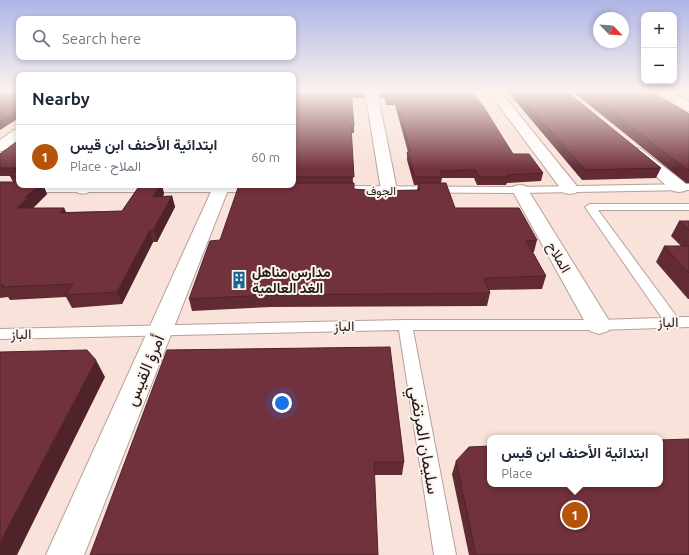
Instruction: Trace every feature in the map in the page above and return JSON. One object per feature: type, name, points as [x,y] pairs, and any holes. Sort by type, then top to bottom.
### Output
[{"type":"street","points":[[376,117],[389,190]]},
{"type":"street","points":[[514,117],[570,188]]},
{"type":"street","points":[[0,147],[16,135]]},
{"type":"street","points":[[624,142],[684,187]]},
{"type":"street","name":"أمرؤ القيس","points":[[65,555],[221,188]]},
{"type":"street","name":"الملاح","points":[[520,190],[599,325]]},
{"type":"lane","name":"الجوف","points":[[327,189],[520,190],[684,187]]},
{"type":"lane","points":[[0,189],[43,188]]},
{"type":"lane","points":[[244,188],[266,189]]},
{"type":"lane","points":[[672,322],[590,207],[689,207]]},
{"type":"lane","name":"الباز","points":[[0,334],[405,325],[599,325],[689,322]]},
{"type":"lane","name":"سليمان المرتضي","points":[[405,325],[445,555]]},
{"type":"building","points":[[0,117],[6,117],[0,121]]},
{"type":"building","points":[[296,117],[353,117],[354,126],[351,126],[354,177],[296,177]]},
{"type":"building","points":[[400,117],[490,117],[513,154],[529,154],[543,173],[507,175],[508,177],[479,177],[476,170],[440,171],[442,177],[415,177],[407,152],[411,152]]},
{"type":"building","points":[[539,117],[598,117],[661,168],[585,170]]},
{"type":"building","points":[[619,117],[689,117],[689,171]]},
{"type":"building","points":[[16,142],[16,168],[0,168],[0,154]]},
{"type":"building","points":[[16,171],[16,176],[10,176]]},
{"type":"building","points":[[0,182],[16,182],[16,188],[36,188],[17,208],[64,208],[60,213],[122,211],[138,188],[158,188],[153,197],[172,196],[153,230],[150,230],[117,292],[65,295],[73,284],[2,287],[4,285],[0,285]]},
{"type":"building","points":[[296,183],[354,183],[354,189],[366,191],[420,190],[418,183],[446,183],[455,208],[519,208],[537,240],[526,241],[546,276],[484,278],[490,293],[269,295],[189,299],[210,241],[220,240],[238,188],[296,188]]},
{"type":"building","points":[[679,221],[689,221],[689,230]]},
{"type":"building","points":[[664,246],[689,246],[689,273]]},
{"type":"building","points":[[390,347],[404,462],[374,462],[378,555],[90,555],[167,350]]},
{"type":"building","points":[[87,350],[96,360],[0,542],[0,352]]},
{"type":"building","points":[[689,439],[689,555],[476,555],[456,461],[469,447],[487,446],[487,487],[663,487],[663,440]]},
{"type":"place","name":"مدارس مناهل الغد العالمية","points":[[239,280]]},
{"type":"place","name":"ابتدائية الأحنف ابن قيس","points":[[575,515]]}]
